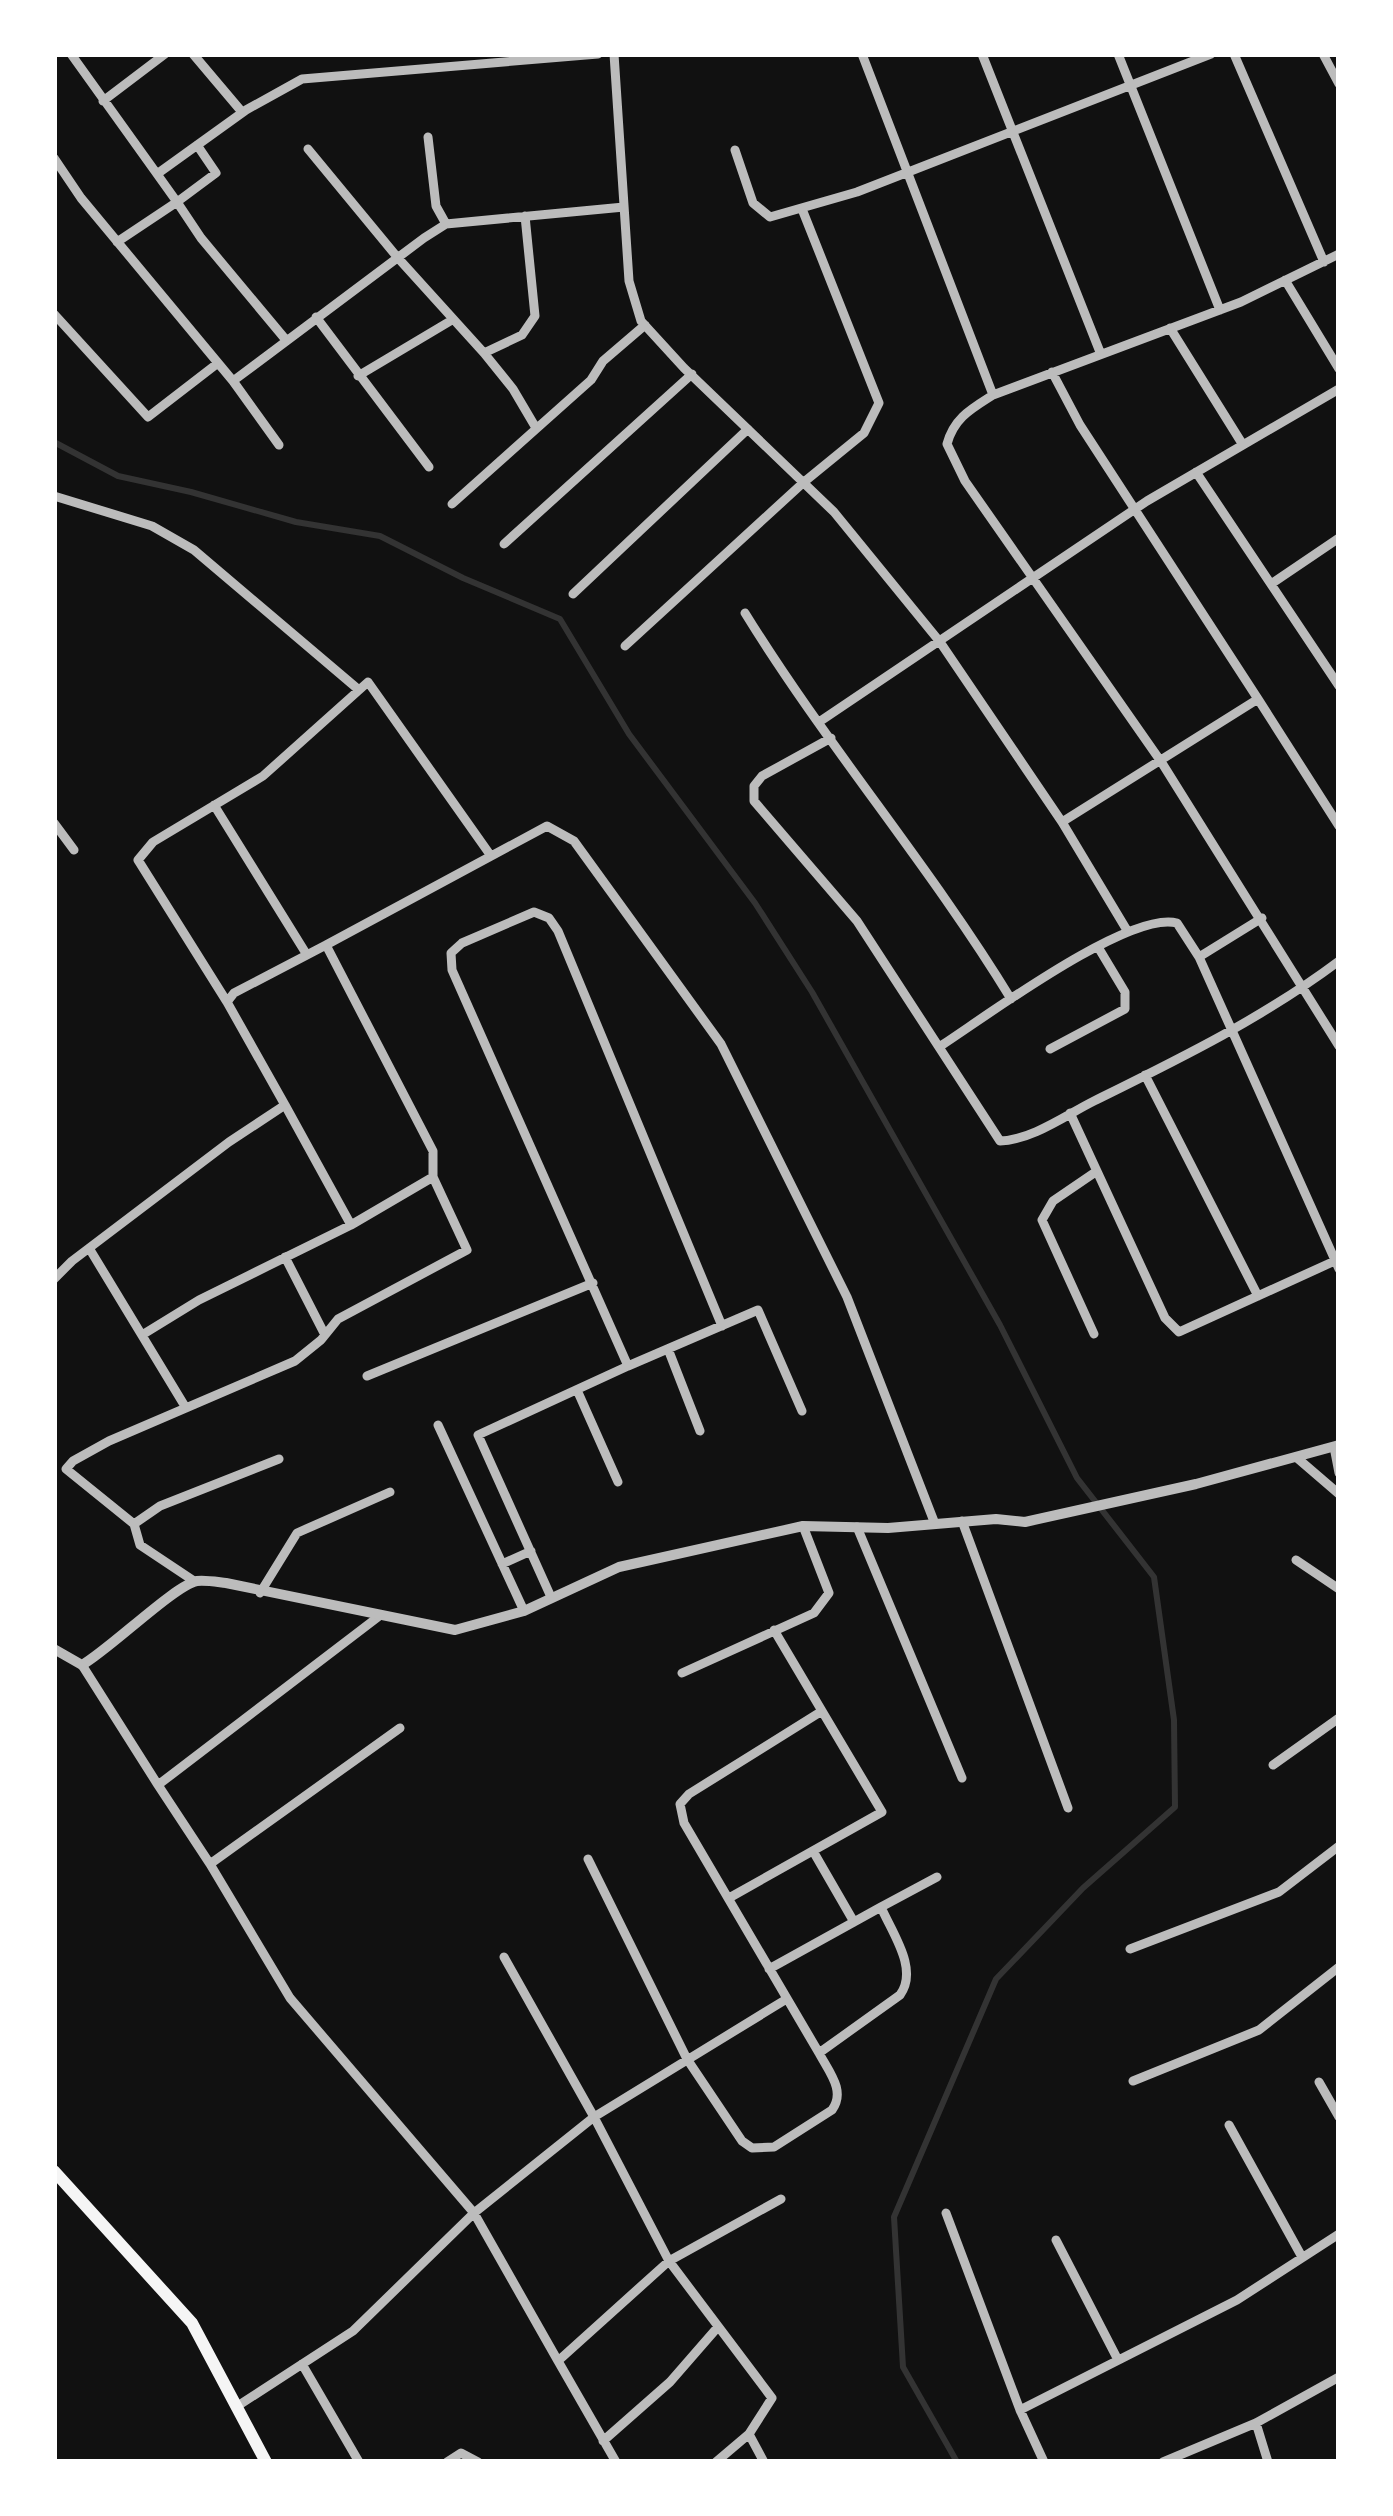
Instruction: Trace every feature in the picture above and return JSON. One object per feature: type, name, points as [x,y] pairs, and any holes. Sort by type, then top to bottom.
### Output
[{"type":"main road","points":[[54,2171],[192,2323],[266,2462]]},
{"type":"street","points":[[71,54],[201,238],[286,340]]},
{"type":"street","points":[[103,101],[165,54]]},
{"type":"street","points":[[193,54],[242,112]]},
{"type":"street","points":[[157,174],[285,86],[321,75],[598,54]]},
{"type":"street","points":[[614,54],[629,281],[645,325],[834,512],[940,642],[1062,822],[1128,932]]},
{"type":"street","points":[[862,54],[993,395]]},
{"type":"street","points":[[982,54],[1100,352]]},
{"type":"street","points":[[1118,54],[1220,310]]},
{"type":"street","points":[[735,150],[753,203],[770,217],[909,172],[1211,54]]},
{"type":"street","points":[[1234,54],[1324,262]]},
{"type":"street","points":[[1323,54],[1339,84]]},
{"type":"street","points":[[428,137],[436,206],[446,224]]},
{"type":"street","points":[[117,242],[216,173],[197,145]]},
{"type":"street","points":[[308,149],[484,353],[536,428]]},
{"type":"street","points":[[54,158],[233,381],[279,446]]},
{"type":"street","points":[[233,381],[446,224],[624,207]]},
{"type":"street","points":[[625,646],[864,433],[879,404],[802,209]]},
{"type":"street","points":[[484,353],[522,334],[536,316],[525,216]]},
{"type":"street","points":[[1339,254],[1220,310],[993,395],[963,414],[947,444],[965,482],[1162,763],[1339,1046]]},
{"type":"street","points":[[1285,280],[1339,369]]},
{"type":"street","points":[[54,314],[148,417],[218,363]]},
{"type":"street","points":[[316,317],[429,467]]},
{"type":"street","points":[[358,376],[452,320]]},
{"type":"street","points":[[452,504],[591,380],[603,362],[645,325]]},
{"type":"street","points":[[1171,328],[1243,445]]},
{"type":"street","points":[[1052,372],[1081,425],[1339,826]]},
{"type":"street","points":[[504,544],[692,374]]},
{"type":"street","points":[[819,722],[1137,508],[1339,389]]},
{"type":"street","points":[[573,594],[748,429]]},
{"type":"street","points":[[1196,472],[1338,688]]},
{"type":"street","points":[[54,496],[152,526],[194,550],[359,690]]},
{"type":"street","points":[[1271,584],[1339,538]]},
{"type":"street","points":[[745,613],[784,677],[1011,999]]},
{"type":"street","points":[[351,1225],[227,1002],[138,860],[153,842],[263,776],[368,682],[490,856]]},
{"type":"street","points":[[1062,822],[1258,699]]},
{"type":"street","points":[[831,738],[763,776],[754,786],[754,801],[857,921],[1000,1141],[1070,1113],[1232,1031],[1339,961]]},
{"type":"street","points":[[214,805],[307,955]]},
{"type":"street","points":[[54,823],[74,850]]},
{"type":"street","points":[[227,1002],[234,993],[547,826],[574,841],[722,1044],[847,1297],[935,1524]]},
{"type":"street","points":[[628,1366],[452,970],[451,953],[462,943],[534,912],[548,918],[558,931],[722,1326]]},
{"type":"street","points":[[1199,957],[1262,918]]},
{"type":"street","points":[[939,1047],[1098,947],[1166,920],[1177,923],[1199,957],[1338,1263],[1179,1332],[1172,1328],[1070,1113]]},
{"type":"street","points":[[54,1481],[73,1461],[109,1441],[295,1361],[338,1319],[467,1250],[434,1177],[434,1151],[326,945]]},
{"type":"street","points":[[1049,1049],[1125,1009],[1125,992],[1098,947]]},
{"type":"street","points":[[1145,1075],[1258,1296]]},
{"type":"street","points":[[54,1280],[89,1248],[285,1105]]},
{"type":"street","points":[[1094,1334],[1042,1220],[1052,1201],[1097,1172]]},
{"type":"street","points":[[142,1335],[199,1300],[351,1225],[434,1177]]},
{"type":"street","points":[[89,1248],[186,1408]]},
{"type":"street","points":[[285,1258],[325,1335]]},
{"type":"street","points":[[367,1376],[592,1283]]},
{"type":"street","points":[[551,1597],[478,1435],[758,1310],[802,1411]]},
{"type":"street","points":[[668,1349],[700,1431]]},
{"type":"street","points":[[577,1390],[618,1482]]},
{"type":"street","points":[[438,1425],[524,1611]]},
{"type":"street","points":[[66,1469],[134,1524],[140,1545],[194,1581],[226,1583],[455,1630],[524,1611],[619,1567],[803,1526],[1024,1522],[1336,1446],[1339,1473]]},
{"type":"street","points":[[1295,1457],[1339,1494]]},
{"type":"street","points":[[134,1524],[160,1506],[279,1459]]},
{"type":"street","points":[[260,1593],[297,1533],[390,1492]]},
{"type":"street","points":[[962,1522],[1068,1808]]},
{"type":"street","points":[[682,1673],[814,1612],[829,1593],[803,1526]]},
{"type":"street","points":[[857,1527],[962,1778]]},
{"type":"street","points":[[502,1564],[531,1551]]},
{"type":"street","points":[[1296,1560],[1339,1588]]},
{"type":"street","points":[[82,1665],[194,1581]]},
{"type":"street","points":[[158,1785],[378,1617]]},
{"type":"street","points":[[729,1898],[881,1812],[774,1630]]},
{"type":"street","points":[[54,1649],[82,1665],[290,1998],[474,2213],[616,2462]]},
{"type":"street","points":[[588,1858],[687,2059],[742,2141],[761,2149],[773,2147],[832,2110],[838,2087],[684,1823],[680,1804],[689,1793],[822,1711]]},
{"type":"street","points":[[1274,1765],[1339,1718]]},
{"type":"street","points":[[210,1864],[400,1728]]},
{"type":"street","points":[[1130,1948],[1279,1892],[1339,1846]]},
{"type":"street","points":[[813,1851],[854,1922]]},
{"type":"street","points":[[769,1969],[938,1877]]},
{"type":"street","points":[[819,2054],[900,1995],[909,1983],[881,1907]]},
{"type":"street","points":[[504,1958],[669,2261],[772,2398],[749,2434],[716,2462]]},
{"type":"street","points":[[1133,2080],[1259,2030],[1339,1967]]},
{"type":"street","points":[[236,2407],[352,2331],[474,2213],[594,2117],[785,2000]]},
{"type":"street","points":[[1319,2082],[1339,2116]]},
{"type":"street","points":[[1229,2125],[1302,2257]]},
{"type":"street","points":[[558,2361],[669,2261],[781,2199]]},
{"type":"street","points":[[946,2213],[1019,2410],[1044,2462]]},
{"type":"street","points":[[1019,2410],[1237,2300],[1339,2234]]},
{"type":"street","points":[[1056,2240],[1118,2358]]},
{"type":"street","points":[[604,2441],[670,2382],[717,2328]]},
{"type":"street","points":[[302,2364],[359,2462]]},
{"type":"street","points":[[1163,2462],[1338,2383]]},
{"type":"street","points":[[1256,2423],[1268,2462]]},
{"type":"street","points":[[749,2434],[764,2462]]},
{"type":"street","points":[[448,2462],[461,2453],[478,2462]]},
{"type":"waterway","points":[[54,442],[118,476],[296,522],[380,536],[560,619],[629,734],[755,903],[812,992],[1000,1325],[1077,1478],[1154,1577],[1174,1720],[1175,1807],[1083,1888],[996,1979],[894,2217],[903,2367],[957,2462]]}]
